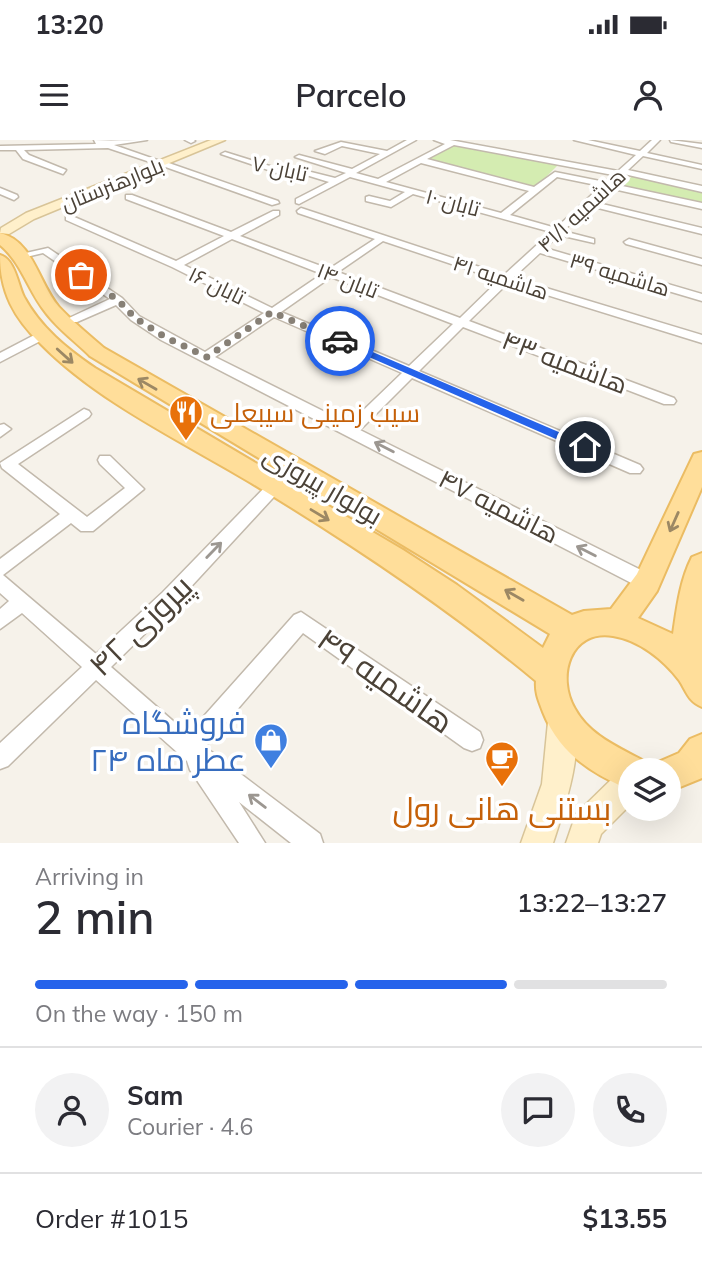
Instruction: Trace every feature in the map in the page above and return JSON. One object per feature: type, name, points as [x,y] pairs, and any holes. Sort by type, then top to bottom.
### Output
[{"type":"main road","name":"بلوارهنرستان","points":[[1,230],[160,162],[202,141]]},
{"type":"main road","name":"بولوار پیروزی","points":[[1,230],[11,258],[15,297],[42,335],[74,363],[117,393],[441,590],[496,627],[548,671]]},
{"type":"main road","name":"بولوار پیروزی","points":[[11,258],[54,310],[97,352],[572,631]]},
{"type":"main road","points":[[617,624],[646,582],[702,460]]},
{"type":"main road","points":[[685,663],[693,595],[702,565]]},
{"type":"main road","points":[[618,768],[609,765],[583,746],[562,722],[551,696],[548,671],[552,654],[560,641],[572,631],[593,623],[617,624],[642,631],[665,645],[685,663],[702,691]]},
{"type":"main road","points":[[537,843],[557,784],[562,722]]},
{"type":"main road","points":[[582,843],[587,825],[618,795]]},
{"type":"street","points":[[0,148],[18,148],[58,140]]},
{"type":"street","points":[[92,140],[160,162],[289,214],[335,181],[412,140]]},
{"type":"street","points":[[34,144],[104,145],[143,140]]},
{"type":"street","points":[[438,140],[702,189]]},
{"type":"street","points":[[578,140],[702,167]]},
{"type":"street","name":"هاشمیه ۴۱/۱","points":[[351,430],[506,279],[656,140]]},
{"type":"street","points":[[674,140],[702,146]]},
{"type":"street","points":[[379,182],[452,143]]},
{"type":"street","points":[[319,150],[325,152],[341,144],[387,153]]},
{"type":"street","points":[[18,148],[26,157],[64,172]]},
{"type":"street","name":"تابان ۷","points":[[225,154],[289,174],[303,172],[335,181]]},
{"type":"street","name":"تابان ۱۰","points":[[299,157],[592,241]]},
{"type":"street","points":[[420,160],[536,190]]},
{"type":"street","points":[[503,216],[555,174],[702,206]]},
{"type":"street","points":[[0,191],[13,197]]},
{"type":"street","points":[[369,199],[391,204],[412,191]]},
{"type":"street","name":"تابان ۱۴","points":[[129,197],[461,323]]},
{"type":"street","points":[[176,265],[234,237],[286,200],[300,206]]},
{"type":"street","points":[[588,203],[678,241],[702,262]]},
{"type":"street","name":"هاشمیه ۴۱","points":[[300,206],[382,238],[702,339]]},
{"type":"street","name":"تابان ۱۶","points":[[69,218],[176,265],[272,312],[635,469]]},
{"type":"street","points":[[629,242],[678,241],[702,231]]},
{"type":"street","points":[[207,357],[382,238]]},
{"type":"street","name":"هاشمیه ۳۹","points":[[538,249],[702,298]]},
{"type":"street","name":"هاشمیه ۴۷","points":[[11,258],[45,250],[118,300],[135,318],[165,337],[646,582]]},
{"type":"street","points":[[73,320],[118,300]]},
{"type":"street","name":"هاشمیه ۴۳","points":[[461,323],[669,401]]},
{"type":"street","points":[[0,358],[42,335]]},
{"type":"street","points":[[84,414],[7,464],[7,476],[87,526],[136,489],[105,460]]},
{"type":"street","name":"پیروزی ۴۲","points":[[0,758],[169,598],[275,487]]},
{"type":"street","points":[[0,569],[71,514]]},
{"type":"street","points":[[0,582],[188,748],[311,843]]},
{"type":"street","points":[[0,620],[22,602]]},
{"type":"street","name":"هاشمیه ۴۹","points":[[188,748],[301,621],[472,740]]},
{"type":"street","points":[[188,748],[253,843]]},
{"type":"green space","points":[[453,145],[559,164],[535,188],[427,160]]},
{"type":"green space","points":[[633,175],[702,190],[702,204],[623,186]]},
{"type":"way so far","points":[[81,275],[118,300],[135,318],[165,337],[207,357],[272,312],[340,341]]},
{"type":"place","name":"سیب زمینی سیبعلی","points":[[186,442]]},
{"type":"place","name":"فروشگاه عطر ماه ۲۴","points":[[271,770]]},
{"type":"place","name":"بستنی هانی رول","points":[[502,788]]},
{"type":"route","points":[[340,341],[585,447]]}]
